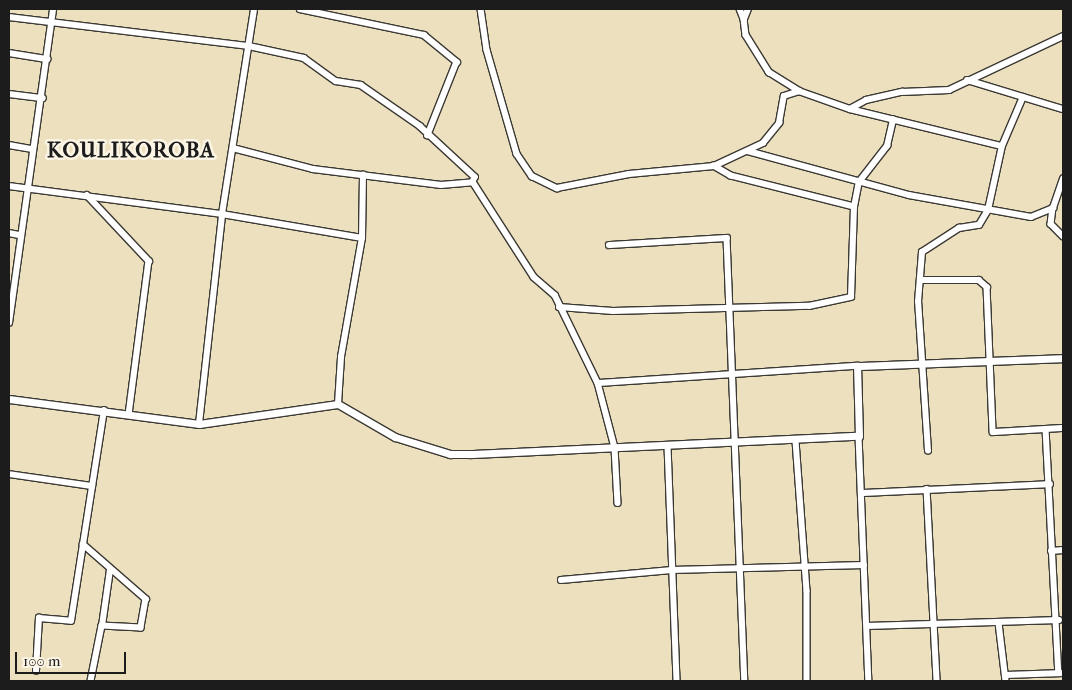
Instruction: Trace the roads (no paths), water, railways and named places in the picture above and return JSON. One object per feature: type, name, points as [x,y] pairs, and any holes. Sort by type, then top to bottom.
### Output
[{"type":"street","points":[[9,323],[31,149],[42,98],[53,9]]},
{"type":"street","points":[[198,424],[222,214],[234,148],[254,9]]},
{"type":"street","points":[[300,9],[424,36],[457,62],[428,135]]},
{"type":"street","points":[[481,9],[488,50],[517,154],[532,176],[557,188],[629,174],[714,166],[763,142],[779,123],[784,96],[799,91]]},
{"type":"street","points":[[740,9],[744,19],[746,35],[769,72],[799,91],[850,109],[1002,146]]},
{"type":"street","points":[[744,19],[748,9]]},
{"type":"street","points":[[9,17],[51,24],[249,46],[304,58],[336,81],[361,85],[428,135],[475,177],[473,182],[534,277],[555,295],[559,307],[598,383],[615,448],[618,503]]},
{"type":"street","points":[[850,109],[866,100],[948,90],[1063,36]]},
{"type":"street","points":[[9,53],[48,59]]},
{"type":"street","points":[[968,80],[1063,109]]},
{"type":"street","points":[[9,94],[42,98]]},
{"type":"street","points":[[928,451],[920,280],[922,252],[959,228],[978,225],[988,210],[1002,146],[1022,97]]},
{"type":"street","points":[[559,307],[613,311],[809,306],[851,298],[854,207],[859,182],[888,146],[893,120]]},
{"type":"street","points":[[9,145],[31,149]]},
{"type":"street","points":[[234,148],[313,169],[441,184],[473,182]]},
{"type":"street","points":[[748,150],[859,182],[988,210],[1031,217],[1053,208]]},
{"type":"street","points":[[714,166],[731,176],[854,207]]},
{"type":"street","points":[[338,404],[341,357],[362,238],[363,175]]},
{"type":"street","points":[[1063,179],[1053,208],[1051,224],[1063,236]]},
{"type":"street","points":[[9,186],[222,214],[362,238]]},
{"type":"street","points":[[87,195],[150,261],[129,414]]},
{"type":"street","points":[[9,233],[19,235]]},
{"type":"street","points":[[609,245],[727,238],[734,373],[745,681]]},
{"type":"street","points":[[920,280],[979,280],[987,287],[993,363],[993,432],[1063,428]]},
{"type":"street","points":[[598,383],[857,366],[993,363],[1063,358]]},
{"type":"street","points":[[857,366],[869,681]]},
{"type":"street","points":[[9,399],[198,424],[338,404],[395,437],[450,454],[668,446],[860,436]]},
{"type":"street","points":[[36,672],[39,618],[71,622],[104,411]]},
{"type":"street","points":[[999,623],[1006,678],[1061,673],[1059,620],[1051,551],[1050,484],[1046,429]]},
{"type":"street","points":[[796,440],[804,565],[807,681]]},
{"type":"street","points":[[668,446],[677,681]]},
{"type":"street","points":[[9,474],[92,486]]},
{"type":"street","points":[[861,493],[1050,484]]},
{"type":"street","points":[[928,489],[936,622],[937,681]]},
{"type":"street","points":[[83,544],[110,570],[146,599],[140,628],[102,626]]},
{"type":"street","points":[[1051,551],[1063,550]]},
{"type":"street","points":[[561,580],[672,570],[804,565],[864,565]]},
{"type":"street","points":[[91,681],[102,626],[110,570]]},
{"type":"street","points":[[867,626],[936,622],[999,623],[1059,620]]},
{"type":"district","name":"KOULIKOROBA","points":[[131,150]]}]
